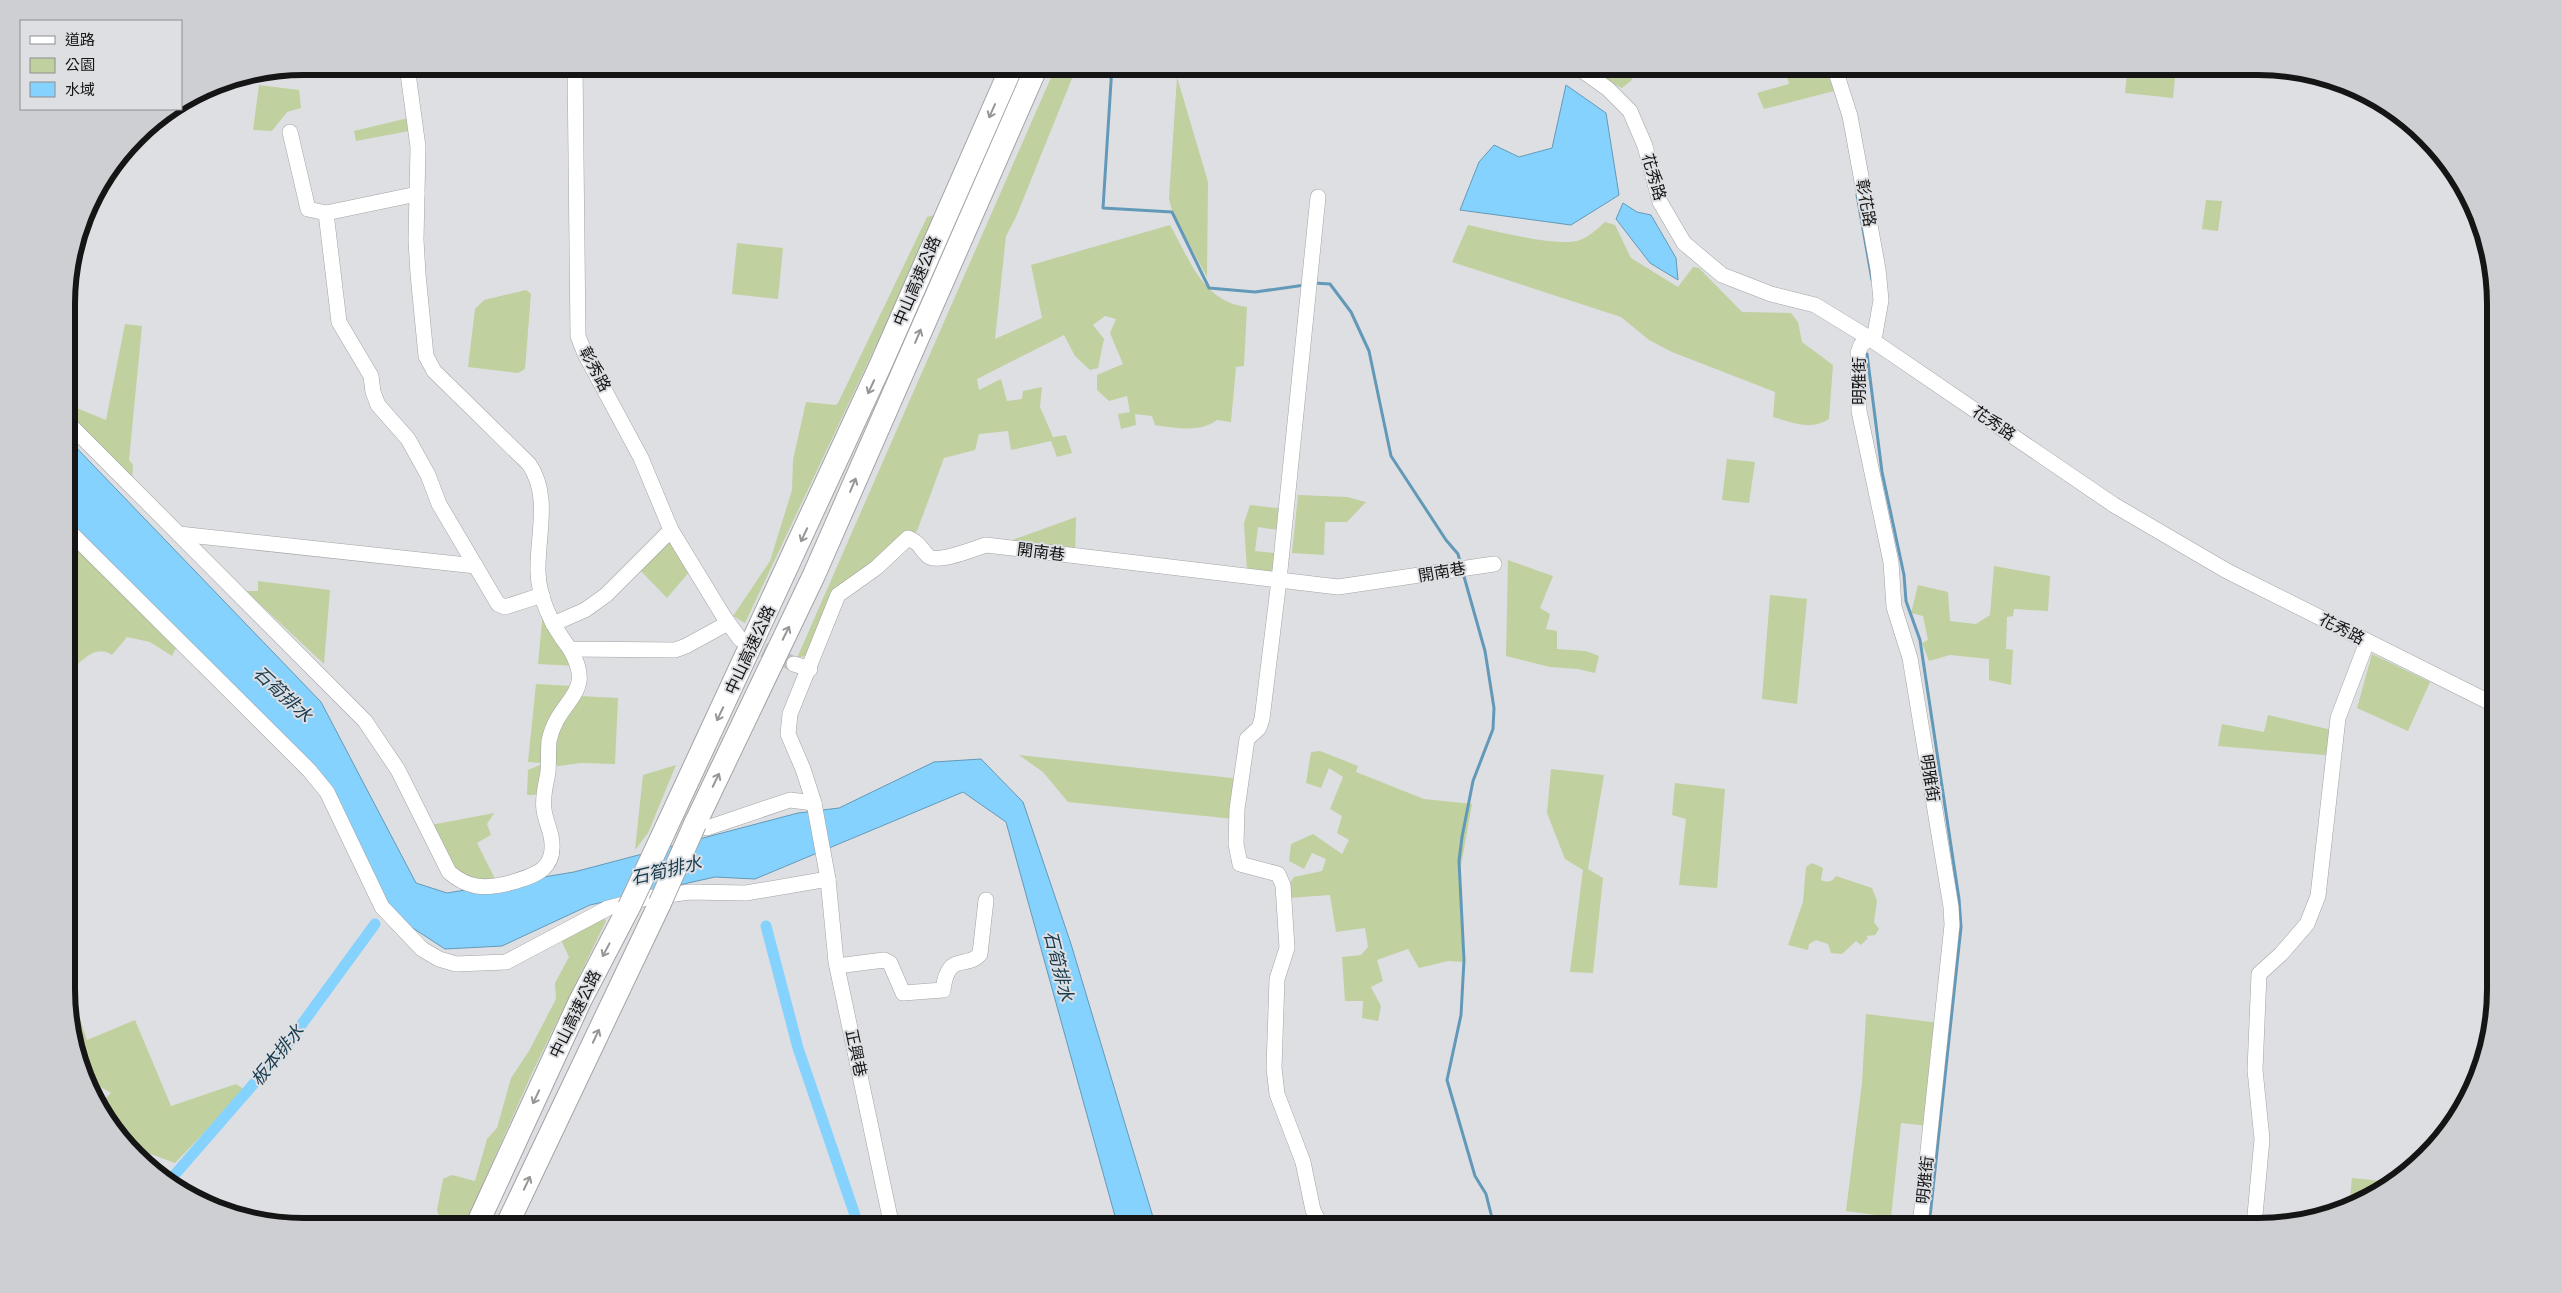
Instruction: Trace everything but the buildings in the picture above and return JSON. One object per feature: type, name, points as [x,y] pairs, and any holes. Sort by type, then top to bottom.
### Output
[{"type":"highway","name":"中山高速公路","points":[[480,1218],[580,1001],[629,907],[882,364],[1008,75]]},
{"type":"highway","name":"中山高速公路","points":[[510,1218],[660,902],[701,826],[814,576],[1033,75]]},
{"type":"street","points":[[75,430],[365,721],[398,770],[449,872],[469,885],[490,888],[534,875],[545,867],[551,859],[551,837],[543,802],[550,739],[557,716],[578,688],[581,678],[578,663],[553,624],[542,595],[538,572],[542,496],[538,480],[529,464],[439,376],[428,360],[417,257],[418,147],[408,75]]},
{"type":"street","name":"彰秀路","points":[[575,75],[578,336],[585,354],[640,458],[671,530],[728,623],[740,639]]},
{"type":"street","name":"花秀路","points":[[1589,75],[1608,89],[1630,111],[1646,146],[1660,202],[1684,243],[1722,275],[1771,294],[1816,305],[1869,338],[2114,505],[2227,571],[2487,701]]},
{"type":"street","name":"彰花路","points":[[1837,75],[1850,116],[1881,292],[1875,334],[1869,338]]},
{"type":"street","points":[[290,132],[308,209],[326,213],[417,194]]},
{"type":"street","points":[[1317,1218],[1313,1210],[1303,1162],[1277,1094],[1274,1068],[1277,978],[1287,948],[1283,885],[1278,874],[1240,864],[1236,844],[1237,809],[1247,739],[1258,728],[1262,719],[1279,580],[1318,197]]},
{"type":"street","points":[[326,213],[339,322],[372,376],[373,392],[378,404],[408,439],[428,475],[439,504],[500,605],[505,606],[542,595]]},
{"type":"street","name":"明雅街","points":[[1869,338],[1861,345],[1858,353],[1859,412],[1891,562],[1894,606],[1910,658],[1951,907],[1952,925],[1921,1218]]},
{"type":"street","points":[[553,624],[585,610],[606,595],[671,530]]},
{"type":"street","points":[[179,534],[476,566]]},
{"type":"street","points":[[75,537],[309,770],[327,792],[382,907],[414,943],[439,959],[465,965],[506,962],[608,908],[647,898],[689,892],[746,894],[828,879]]},
{"type":"street","name":"開南巷","points":[[828,879],[814,803],[787,729],[790,714],[810,669],[838,595],[876,568],[908,538],[919,543],[929,557],[938,560],[986,546],[1329,586],[1353,586],[1494,564]]},
{"type":"street","points":[[570,649],[675,650],[728,623]]},
{"type":"street","points":[[2255,1218],[2262,1139],[2256,1070],[2259,974],[2281,954],[2307,924],[2318,896],[2338,718],[2367,642]]},
{"type":"street","points":[[794,664],[810,669]]},
{"type":"street","points":[[701,826],[790,800],[814,803]]},
{"type":"street","name":"正興巷","points":[[828,879],[837,966],[890,1218]]},
{"type":"street","points":[[837,966],[884,960],[890,963],[903,993],[943,990],[945,977],[950,969],[960,962],[976,958],[980,954],[986,900]]},
{"type":"green space","points":[[1052,75],[1073,75],[1016,217],[1006,236],[995,339],[1042,318],[1031,265],[1170,225],[1192,265],[1209,288],[1219,297],[1247,307],[1244,366],[1236,367],[1231,422],[1217,420],[1203,427],[1178,428],[1155,425],[1152,416],[1135,414],[1136,425],[1121,429],[1118,414],[1130,412],[1127,396],[1109,401],[1097,390],[1097,375],[1123,364],[1110,333],[1116,319],[1105,316],[1093,325],[1104,339],[1098,368],[1090,370],[1075,356],[1064,335],[977,379],[979,390],[1001,379],[1007,401],[1022,399],[1023,391],[1042,387],[1040,407],[1053,437],[1066,435],[1072,453],[1057,457],[1051,441],[1011,450],[1008,431],[979,434],[975,450],[944,458],[917,531],[890,557],[837,596],[812,654],[797,658]]},
{"type":"green space","points":[[1605,75],[1632,75],[1632,80],[1622,88],[1612,83],[1603,83]]},
{"type":"green space","points":[[1786,75],[1828,75],[1834,91],[1764,109],[1757,93],[1789,84]]},
{"type":"green space","points":[[2127,75],[2175,75],[2173,98],[2125,93]]},
{"type":"green space","points":[[1177,77],[1208,182],[1207,277],[1173,214],[1169,199]]},
{"type":"green space","points":[[259,85],[299,90],[301,108],[287,112],[272,131],[253,130]]},
{"type":"green space","points":[[408,118],[409,131],[356,141],[354,131]]},
{"type":"green space","points":[[2206,200],[2222,201],[2218,231],[2202,229]]},
{"type":"green space","points":[[938,214],[745,623],[733,616],[770,561],[792,490],[793,460],[806,402],[836,405],[838,403],[927,217]]},
{"type":"green space","points":[[1605,222],[1615,225],[1631,258],[1678,287],[1693,267],[1699,268],[1742,312],[1791,313],[1798,322],[1802,342],[1833,365],[1829,419],[1822,423],[1808,425],[1773,417],[1775,392],[1672,352],[1649,340],[1621,317],[1452,262],[1468,225],[1542,240],[1570,242],[1587,237]]},
{"type":"green space","points":[[737,243],[783,248],[778,299],[732,294]]},
{"type":"green space","points":[[526,290],[531,294],[525,369],[518,373],[468,367],[475,309],[484,300]]},
{"type":"green space","points":[[125,324],[142,326],[129,460],[133,465],[132,479],[75,422],[75,407],[106,420]]},
{"type":"green space","points":[[1727,459],[1755,462],[1749,503],[1722,500]]},
{"type":"green space","points":[[1298,495],[1347,497],[1366,502],[1347,522],[1325,522],[1324,555],[1292,553]]},
{"type":"green space","points":[[1250,505],[1287,509],[1284,531],[1258,527],[1255,551],[1274,553],[1276,538],[1279,572],[1247,572],[1244,523]]},
{"type":"green space","points":[[1076,517],[1075,555],[1010,541]]},
{"type":"green space","points":[[667,539],[690,571],[667,598],[638,568]]},
{"type":"green space","points":[[75,544],[178,644],[172,656],[150,642],[127,637],[112,655],[100,651],[83,659],[75,666]]},
{"type":"green space","points":[[1508,560],[1553,576],[1540,608],[1550,614],[1546,629],[1557,631],[1557,649],[1586,651],[1599,656],[1595,673],[1578,669],[1550,667],[1506,656]]},
{"type":"green space","points":[[1994,566],[2050,576],[2048,611],[2014,609],[2013,616],[2007,617],[2006,649],[2013,650],[2011,685],[1989,680],[1989,659],[1950,655],[1929,661],[1922,643],[1928,640],[1923,616],[1911,613],[1918,585],[1948,592],[1950,621],[1976,624],[1990,615]]},
{"type":"green space","points":[[258,581],[330,590],[324,664],[246,591],[258,591]]},
{"type":"green space","points":[[1770,595],[1807,599],[1797,704],[1762,699]]},
{"type":"green space","points":[[543,612],[576,666],[538,664]]},
{"type":"green space","points":[[2372,654],[2430,682],[2408,731],[2357,708]]},
{"type":"green space","points":[[536,684],[574,686],[542,763],[528,762]]},
{"type":"green space","points":[[580,696],[618,698],[615,764],[581,763],[559,766],[554,764],[552,755],[560,719]]},
{"type":"green space","points":[[2268,715],[2336,731],[2336,756],[2218,746],[2222,724],[2264,732]]},
{"type":"green space","points":[[1320,751],[1358,766],[1356,772],[1424,799],[1472,804],[1459,877],[1463,962],[1448,961],[1419,968],[1408,949],[1377,960],[1383,981],[1371,987],[1381,1006],[1378,1021],[1362,1018],[1363,1001],[1345,1001],[1342,957],[1361,955],[1368,947],[1365,928],[1336,932],[1330,895],[1288,898],[1289,885],[1294,877],[1322,871],[1326,859],[1312,853],[1304,869],[1289,861],[1291,844],[1313,834],[1342,854],[1349,840],[1337,833],[1342,816],[1330,809],[1343,777],[1329,768],[1321,788],[1306,783],[1311,752]]},
{"type":"green space","points":[[1019,755],[1241,779],[1234,819],[1068,802],[1043,772]]},
{"type":"green space","points":[[542,764],[543,786],[535,795],[527,795],[528,770]]},
{"type":"green space","points":[[676,765],[648,833],[635,850],[643,775]]},
{"type":"green space","points":[[1551,769],[1604,775],[1588,869],[1603,878],[1593,973],[1570,972],[1583,870],[1565,859],[1547,813]]},
{"type":"green space","points":[[1675,783],[1725,789],[1717,888],[1679,885],[1686,819],[1672,815]]},
{"type":"green space","points":[[494,813],[487,824],[491,835],[477,843],[497,883],[486,885],[453,870],[431,825]]},
{"type":"green space","points":[[1812,863],[1823,868],[1821,880],[1830,881],[1836,876],[1872,888],[1877,901],[1874,922],[1879,929],[1875,935],[1866,936],[1868,938],[1861,945],[1856,941],[1842,954],[1831,953],[1828,944],[1816,940],[1809,944],[1808,950],[1788,945],[1803,902],[1806,867]]},
{"type":"green space","points":[[603,915],[606,921],[532,1073],[468,1218],[440,1218],[437,1210],[443,1179],[452,1175],[475,1181],[487,1139],[497,1128],[511,1078],[529,1051],[556,999],[555,983],[569,957],[560,938]]},
{"type":"green space","points":[[75,1004],[87,1040],[135,1020],[171,1106],[236,1084],[245,1090],[175,1163],[142,1151],[122,1129],[104,1100],[111,1093],[95,1084],[92,1077],[79,1034]]},
{"type":"green space","points":[[1866,1014],[1940,1023],[1930,1126],[1901,1123],[1891,1217],[1846,1211],[1862,1083]]},
{"type":"green space","points":[[2352,1178],[2381,1181],[2373,1187],[2350,1199]]},
{"type":"water","points":[[1566,85],[1606,113],[1619,195],[1571,225],[1460,210],[1479,162],[1494,145],[1519,157],[1552,148]]},
{"type":"water","points":[[1623,203],[1637,212],[1651,215],[1676,258],[1678,280],[1650,263],[1616,219]]},
{"type":"water","name":"石筍排水","points":[[75,446],[321,702],[416,883],[447,893],[574,872],[798,813],[839,808],[934,762],[981,759],[1023,802],[1071,944],[1153,1218],[1116,1218],[1006,822],[963,792],[755,879],[715,877],[590,905],[502,946],[445,949],[402,921],[384,897],[322,783],[75,530]]},
{"type":"waterway","points":[[1111,75],[1103,208],[1172,212],[1209,288],[1255,292],[1305,285]]},
{"type":"waterway","points":[[1857,195],[1872,280]]},
{"type":"waterway","points":[[1314,283],[1330,284],[1351,312],[1369,351],[1391,456],[1446,540],[1458,554],[1461,565]]},
{"type":"waterway","points":[[1867,354],[1882,472],[1904,575],[1906,601],[1920,640],[1959,899],[1961,927],[1930,1218]]},
{"type":"waterway","points":[[1463,573],[1485,651],[1494,708],[1493,729],[1473,781],[1462,837],[1459,861],[1464,960],[1461,1015],[1447,1080],[1475,1176],[1486,1194],[1492,1218]]},
{"type":"waterway","name":"板本排水","points":[[173,1177],[283,1050],[375,924]]},
{"type":"waterway","points":[[766,926],[798,1048],[856,1218]]},
{"type":"tunnel","points":[[743,640],[794,664]]}]
